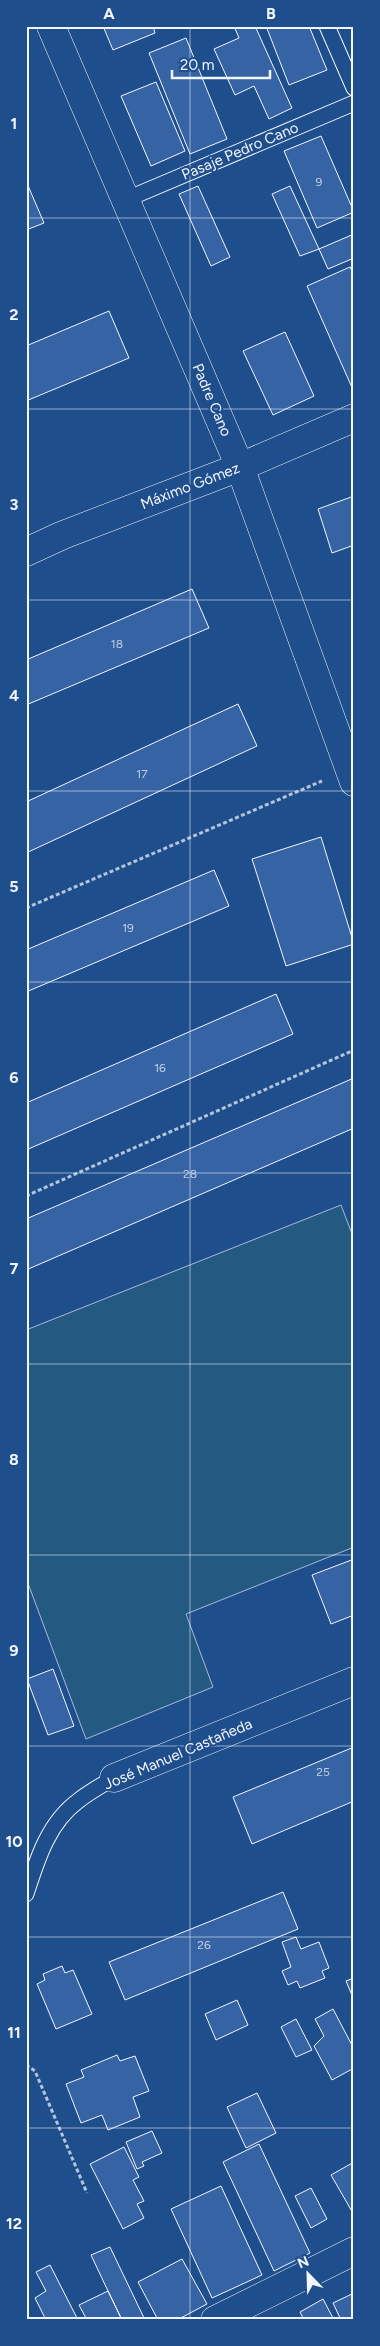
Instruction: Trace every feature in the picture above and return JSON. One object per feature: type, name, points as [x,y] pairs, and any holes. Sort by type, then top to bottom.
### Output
[{"type":"street","name":"Padre Cano","points":[[51,26],[127,199],[240,467],[352,776]]},
{"type":"street","name":"Máximo Gómez","points":[[26,552],[63,535],[240,467],[354,418]]},
{"type":"street","name":"José Manuel Castañeda","points":[[114,1778],[354,1681]]},
{"type":"street","points":[[215,2320],[354,2251]]},
{"type":"lane","points":[[327,26],[354,88]]},
{"type":"lane","name":"Pasaje Pedro Cano","points":[[127,199],[354,102]]},
{"type":"lane","name":"José Manuel Castañeda","points":[[26,1894],[36,1861],[49,1833],[76,1802],[114,1778]]},
{"type":"path","points":[[26,908],[352,776]]},
{"type":"path","points":[[26,1196],[354,1050]]},
{"type":"path","points":[[26,2065],[35,2071],[87,2192]]},
{"type":"shaded area","points":[[341,1205],[354,1239],[354,1547],[186,1614],[213,1687],[86,1739],[26,1578],[26,1330]]},
{"type":"building","points":[[103,26],[153,26],[155,33],[113,50]]},
{"type":"building","points":[[234,26],[255,26],[292,108],[269,119],[254,86],[235,95],[214,49],[239,38]]},
{"type":"building","points":[[266,26],[309,26],[327,70],[289,85]]},
{"type":"building","points":[[186,38],[227,139],[190,154],[149,53]]},
{"type":"building","points":[[156,82],[185,151],[151,166],[121,96]]},
{"type":"building","points":[[321,136],[354,212],[317,228],[284,151]]},
{"type":"building","points":[[26,181],[44,223],[26,230]]},
{"type":"building","points":[[198,186],[230,257],[211,266],[179,194]]},
{"type":"building","points":[[290,186],[319,249],[300,256],[272,194]]},
{"type":"building","points":[[354,234],[354,258],[328,269],[319,249]]},
{"type":"building","points":[[350,267],[354,275],[354,392],[307,286]]},
{"type":"building","points":[[109,311],[129,358],[26,401],[26,346]]},
{"type":"building","points":[[285,332],[314,396],[273,415],[243,351]]},
{"type":"building","points":[[354,496],[354,545],[332,553],[318,509]]},
{"type":"building","points":[[192,589],[209,628],[26,705],[26,660]]},
{"type":"building","points":[[238,704],[257,746],[26,853],[26,802]]},
{"type":"building","points":[[321,837],[354,944],[286,966],[252,859]]},
{"type":"building","points":[[214,870],[229,906],[26,992],[26,950]]},
{"type":"building","points":[[276,994],[293,1034],[26,1150],[26,1103]]},
{"type":"building","points":[[354,1078],[354,1128],[26,1270],[26,1219]]},
{"type":"building","points":[[354,1559],[354,1615],[331,1624],[312,1575]]},
{"type":"building","points":[[53,1669],[74,1726],[48,1735],[27,1679]]},
{"type":"building","points":[[354,1747],[354,1801],[252,1844],[233,1797]]},
{"type":"building","points":[[283,1892],[298,1929],[125,2000],[109,1962]]},
{"type":"building","points":[[296,1937],[301,1949],[319,1942],[329,1968],[322,1971],[325,1978],[300,1988],[297,1981],[288,1985],[282,1971],[291,1967],[282,1942]]},
{"type":"building","points":[[62,1966],[65,1973],[73,1970],[92,2014],[56,2029],[37,1984],[45,1980],[43,1974]]},
{"type":"building","points":[[354,1978],[354,2000],[346,1981]]},
{"type":"building","points":[[237,2000],[248,2025],[216,2040],[205,2014]]},
{"type":"building","points":[[333,2009],[354,2049],[354,2068],[332,2080],[314,2046],[324,2036],[315,2019]]},
{"type":"building","points":[[296,2019],[312,2050],[296,2057],[281,2027]]},
{"type":"building","points":[[117,2055],[120,2061],[135,2056],[149,2091],[133,2097],[140,2117],[108,2130],[102,2115],[81,2123],[66,2084],[84,2077],[81,2070]]},
{"type":"building","points":[[257,2093],[276,2133],[246,2148],[227,2107]]},
{"type":"building","points":[[152,2131],[162,2153],[142,2162],[144,2166],[137,2169],[126,2142]]},
{"type":"building","points":[[259,2144],[310,2253],[274,2271],[223,2162]]},
{"type":"building","points":[[124,2147],[139,2177],[133,2180],[144,2201],[137,2204],[144,2218],[123,2229],[90,2164]]},
{"type":"building","points":[[354,2162],[354,2215],[331,2175]]},
{"type":"building","points":[[221,2186],[262,2275],[212,2298],[171,2209]]},
{"type":"building","points":[[311,2188],[327,2219],[311,2228],[295,2196]]},
{"type":"building","points":[[110,2247],[145,2320],[122,2320],[108,2291],[91,2255]]},
{"type":"building","points":[[182,2259],[207,2304],[177,2320],[158,2320],[138,2282]]},
{"type":"building","points":[[50,2265],[78,2320],[46,2320],[35,2298],[46,2291],[36,2272]]},
{"type":"building","points":[[108,2291],[122,2320],[87,2320],[79,2305]]},
{"type":"building","points":[[354,2293],[354,2320],[341,2320],[333,2303]]},
{"type":"building","points":[[323,2299],[334,2320],[304,2320],[300,2312]]}]
